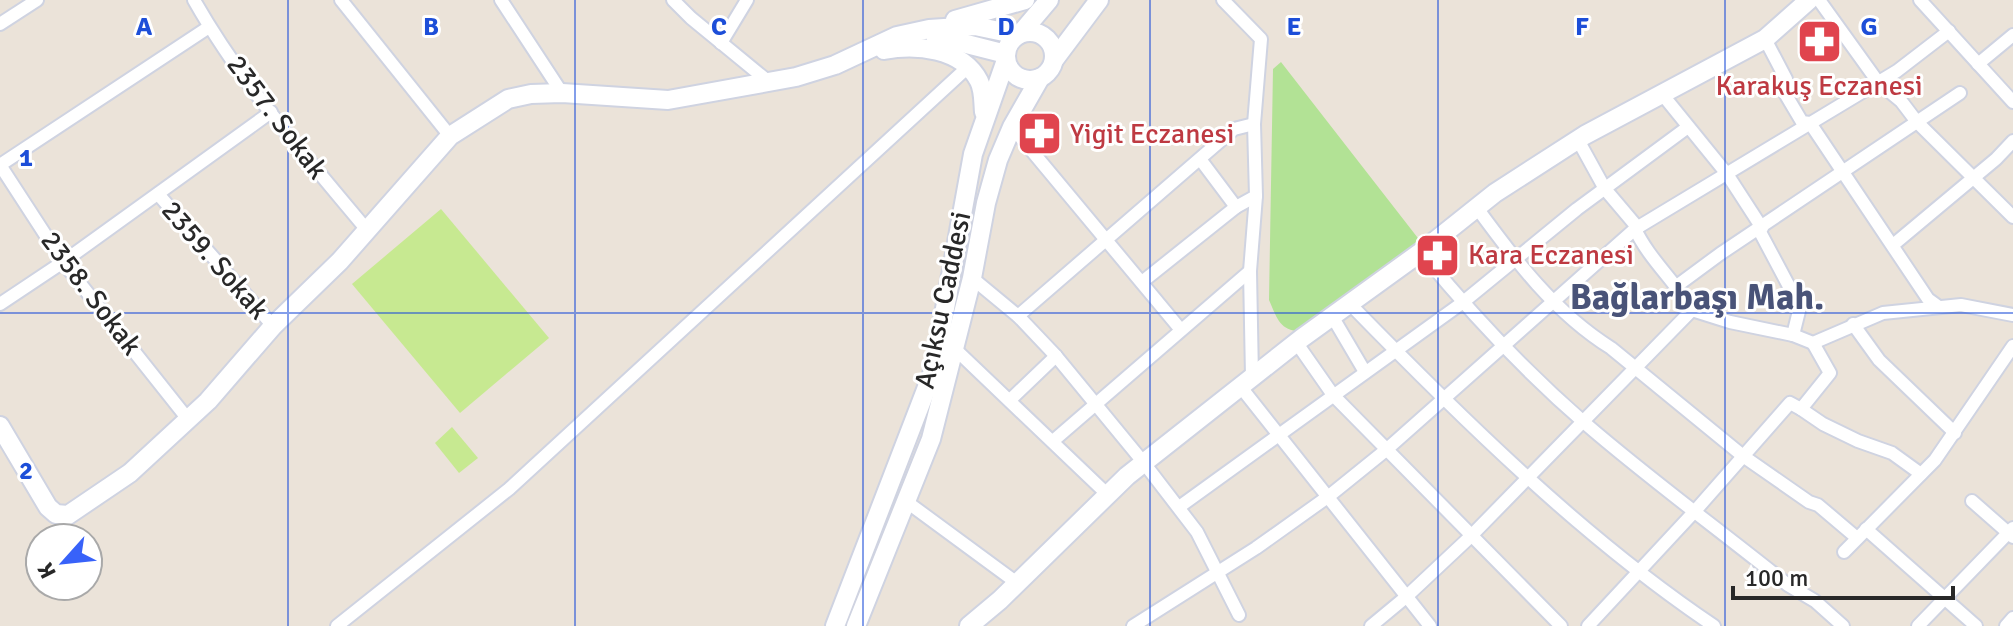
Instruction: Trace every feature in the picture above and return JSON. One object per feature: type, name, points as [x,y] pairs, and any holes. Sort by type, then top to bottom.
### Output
[{"type":"street","points":[[0,24],[37,0]]},
{"type":"street","name":"2357. Sokak","points":[[194,0],[209,27],[271,112],[367,230]]},
{"type":"street","points":[[341,0],[450,136]]},
{"type":"street","points":[[501,0],[562,93]]},
{"type":"street","points":[[673,0],[769,82]]},
{"type":"street","points":[[721,43],[747,0]]},
{"type":"street","points":[[835,65],[897,36],[1025,0]]},
{"type":"street","points":[[1049,0],[1009,44],[1006,57],[1009,68],[1021,78],[1040,78],[1049,71],[1099,0]]},
{"type":"street","points":[[1223,0],[1261,39],[1254,124],[1256,196],[1246,382],[1278,433],[1430,626]]},
{"type":"street","points":[[969,626],[1144,463],[1296,342],[1421,252],[1495,193],[1578,140],[1765,39],[1809,0]]},
{"type":"street","points":[[1819,0],[1878,82],[1901,101],[1971,178],[2013,217]]},
{"type":"street","points":[[1927,2],[2013,102]]},
{"type":"street","points":[[929,29],[975,26],[1020,34],[1038,33],[1045,37],[1053,50],[1054,60]]},
{"type":"street","points":[[0,165],[209,27]]},
{"type":"street","points":[[1133,626],[1219,572],[1329,496],[1386,450],[1636,228],[1897,71],[1949,31]]},
{"type":"street","points":[[897,36],[926,34],[947,37],[1006,57]]},
{"type":"street","points":[[1978,64],[2013,35]]},
{"type":"street","points":[[1765,39],[1786,79],[1783,90],[1802,122],[1810,123]]},
{"type":"street","points":[[0,426],[48,507],[56,514],[68,515],[130,473],[208,401],[273,326],[340,261],[450,136],[508,99],[531,94],[562,93],[668,100],[769,82],[886,50],[915,47],[947,54],[968,67],[983,93],[984,117]]},
{"type":"street","name":"Açıksu Caddesi","points":[[835,626],[934,369],[973,154],[1006,57]]},
{"type":"street","points":[[337,626],[509,489],[968,67]]},
{"type":"street","name":"Açıksu Caddesi","points":[[856,626],[931,439],[998,160],[1012,127],[1040,78]]},
{"type":"street","points":[[1678,285],[1960,93]]},
{"type":"street","points":[[1662,94],[1727,174],[1760,229],[1800,307],[1793,335]]},
{"type":"street","points":[[0,304],[271,112]]},
{"type":"street","points":[[1810,123],[1928,299],[1939,307]]},
{"type":"street","points":[[1018,316],[1234,129],[1254,124]]},
{"type":"street","points":[[1012,127],[1181,330]]},
{"type":"street","points":[[1179,507],[1462,303],[1514,259],[1688,127]]},
{"type":"street","points":[[1578,140],[1605,189],[1636,228],[1643,247],[1678,285],[1692,310],[1730,322],[1793,335],[1813,343],[1830,373],[1801,409]]},
{"type":"street","points":[[1893,245],[1996,159],[2013,141]]},
{"type":"street","points":[[1200,159],[1236,207]]},
{"type":"street","name":"2358. Sokak","points":[[0,165],[63,262],[187,418]]},
{"type":"street","name":"2359. Sokak","points":[[158,194],[273,326]]},
{"type":"street","points":[[1142,282],[1236,207],[1256,196]]},
{"type":"street","points":[[1477,208],[1514,259],[1587,333],[1611,348],[1743,456],[1862,534],[1976,626]]},
{"type":"street","points":[[1421,252],[1462,303],[1502,345],[1584,422],[1843,626]]},
{"type":"street","points":[[1053,441],[1250,271]]},
{"type":"street","points":[[972,278],[1018,316],[1056,356],[1179,507],[1197,532],[1239,615]]},
{"type":"street","points":[[1349,303],[1527,477],[1639,570],[1714,626]]},
{"type":"street","points":[[1813,343],[1883,313],[1961,305],[2013,315]]},
{"type":"street","points":[[1371,626],[1470,537],[1692,310]]},
{"type":"street","points":[[1332,316],[1365,372]]},
{"type":"street","points":[[1853,324],[1879,360],[1955,433]]},
{"type":"street","points":[[1296,342],[1333,395],[1561,626]]},
{"type":"street","points":[[1844,552],[1921,474],[1955,433],[2013,346]]},
{"type":"street","points":[[954,348],[1108,495]]},
{"type":"street","points":[[1010,400],[1056,356]]},
{"type":"street","points":[[1588,626],[1790,403],[1823,424],[1892,453],[1921,474]]},
{"type":"street","points":[[1918,626],[2012,533],[1972,501]]},
{"type":"street","points":[[907,502],[1017,583]]},
{"type":"street","points":[[2006,626],[2013,618]]},
{"type":"green space","points":[[1281,62],[1421,242],[1302,331],[1284,326],[1269,300],[1273,69]]},
{"type":"green space","points":[[441,209],[549,338],[460,413],[352,284]]},
{"type":"green space","points":[[452,427],[478,458],[459,473],[435,443]]},
{"type":"place","name":"Karakuş Eczanesi","points":[[1819,41]]},
{"type":"place","name":"Yigit Eczanesi","points":[[1039,134]]},
{"type":"place","name":"Kara Eczanesi","points":[[1437,255]]},
{"type":"district","name":"Bağlarbaşı Mah.","points":[[1697,297]]}]
